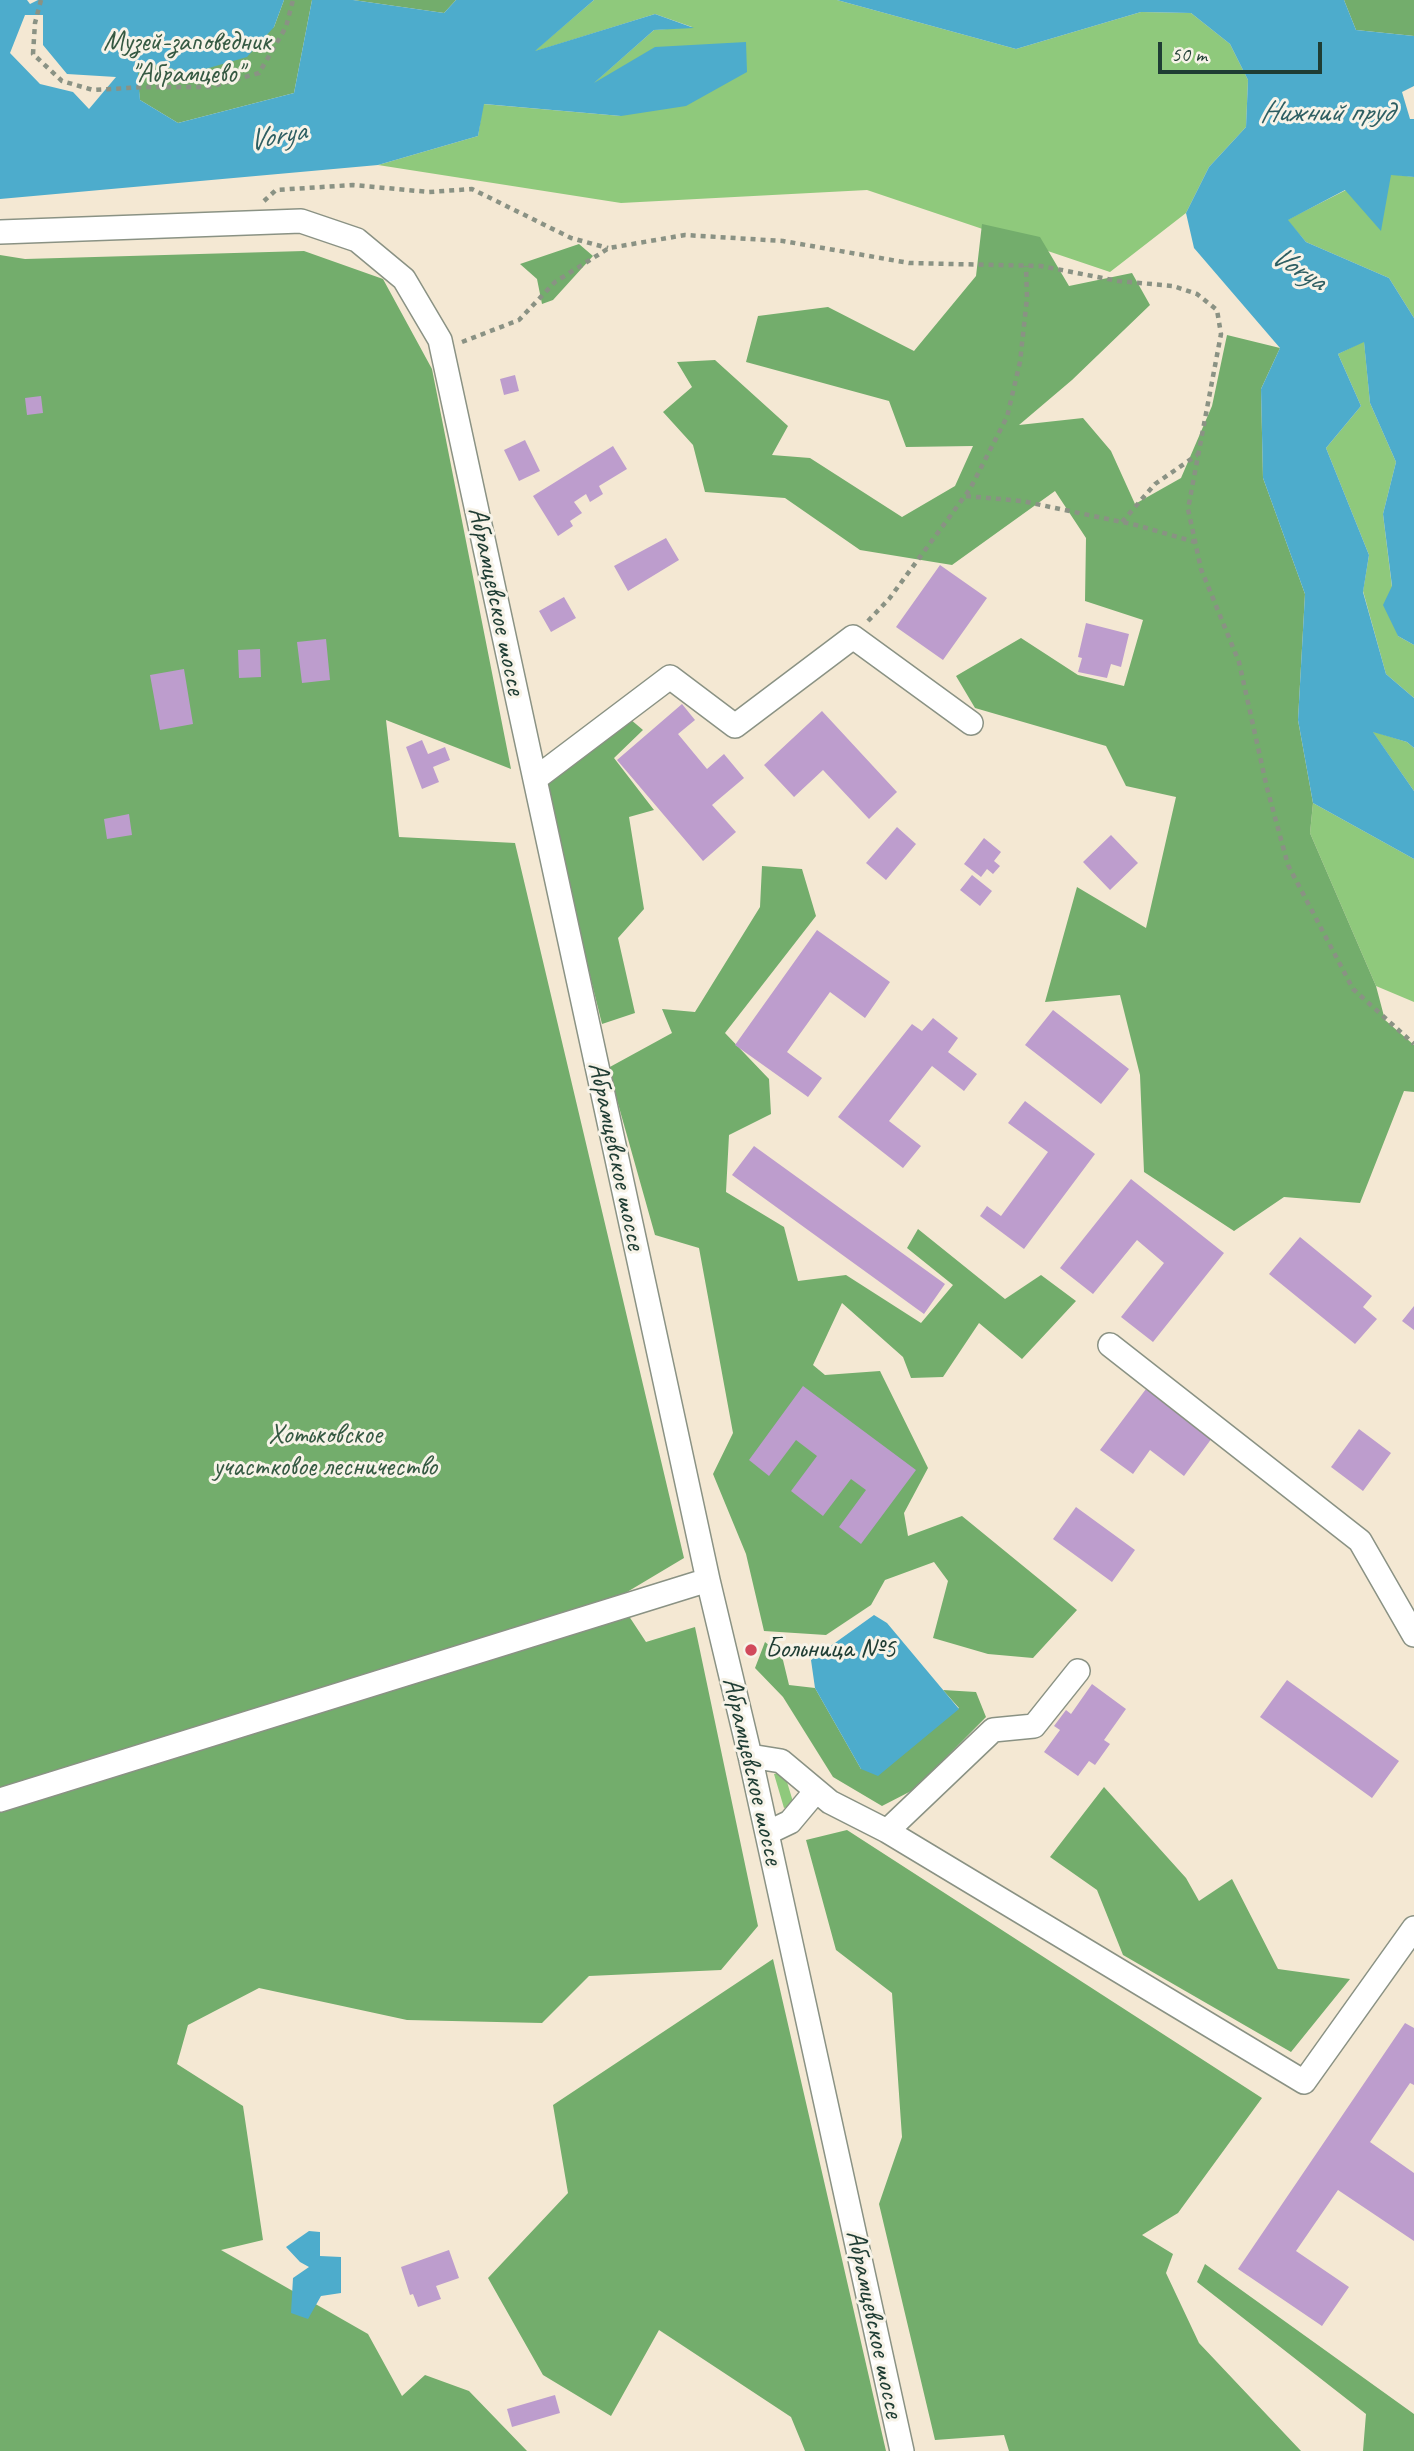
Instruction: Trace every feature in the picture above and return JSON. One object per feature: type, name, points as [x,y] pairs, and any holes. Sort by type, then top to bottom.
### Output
[{"type":"street","name":"Абрамцевское шоссе","points":[[0,232],[300,221],[357,240],[404,279],[440,340],[708,1580],[750,1756],[902,2451]]},
{"type":"street","points":[[535,779],[670,677],[735,726],[853,637],[971,723]]},
{"type":"street","points":[[1110,1345],[1360,1541],[1414,1635]]},
{"type":"street","points":[[0,1800],[708,1580]]},
{"type":"street","points":[[887,1831],[992,1730],[1034,1726],[1078,1671]]},
{"type":"street","points":[[750,1756],[781,1760],[830,1802],[887,1831],[1304,2082],[1410,1940]]},
{"type":"street","points":[[767,1833],[790,1822],[816,1791]]},
{"type":"path","points":[[41,0],[35,23],[33,54],[62,81],[93,90],[211,87],[260,73],[286,27],[293,0]]},
{"type":"path","points":[[236,224],[276,190],[353,185],[429,192],[472,189],[571,239],[609,248]]},
{"type":"path","points":[[442,350],[519,320],[555,282],[609,248],[685,235],[783,241],[909,263],[1041,266],[1118,281],[1173,286],[1197,294],[1217,310],[1221,334],[1188,509],[1202,569],[1239,662],[1267,788],[1288,865],[1353,989],[1414,1044]]},
{"type":"path","points":[[853,637],[889,599],[965,496],[1007,417],[1020,362],[1027,298],[1026,266]]},
{"type":"path","points":[[1122,522],[1155,484],[1198,454]]},
{"type":"path","points":[[965,496],[1022,501],[1195,541]]},
{"type":"green space","points":[[284,0],[312,0],[294,93],[178,123],[140,100],[137,73],[158,64],[188,74],[274,27]]},
{"type":"green space","points":[[353,0],[456,0],[444,13]]},
{"type":"green space","points":[[594,0],[837,0],[1016,49],[1141,12],[1191,13],[1230,44],[1248,80],[1246,127],[1209,167],[1186,213],[1110,272],[867,190],[621,203],[378,165],[478,136],[483,104],[621,116],[589,87],[654,30],[692,27],[655,14],[533,52]]},
{"type":"green space","points":[[1344,0],[1414,0],[1414,36],[1356,30]]},
{"type":"green space","points":[[1391,174],[1414,177],[1414,318],[1389,278],[1306,242],[1287,220],[1346,190]]},
{"type":"green space","points":[[982,224],[1040,237],[1069,286],[1132,273],[1150,305],[1072,380],[1019,425],[1083,418],[1111,451],[1135,504],[1181,478],[1212,406],[1227,335],[1280,348],[1261,389],[1263,478],[1305,594],[1298,720],[1313,803],[1310,833],[1376,986],[1385,1020],[1414,1045],[1414,1092],[1404,1091],[1360,1203],[1284,1197],[1234,1231],[1144,1172],[1140,1075],[1120,995],[1045,1002],[1077,887],[1146,928],[1176,797],[1126,786],[1106,746],[975,708],[956,676],[1021,638],[1078,675],[1124,686],[1143,620],[1085,601],[1086,538],[1055,491],[952,565],[860,550],[785,498],[705,492],[693,445],[663,412],[692,387],[677,362],[715,360],[788,426],[772,455],[810,458],[902,517],[955,486],[973,446],[906,447],[889,401],[746,362],[758,316],[828,307],[914,351],[976,276]]},
{"type":"green space","points":[[579,244],[593,256],[553,300],[542,304],[537,279],[520,264]]},
{"type":"green space","name":"Хотьковское участковое лесничество","points":[[304,251],[383,279],[432,369],[511,769],[386,720],[399,837],[515,843],[684,1558],[617,1598],[646,1642],[695,1627],[758,1926],[721,1970],[589,1976],[542,2023],[407,2020],[259,1988],[188,2025],[177,2064],[243,2106],[263,2240],[221,2250],[368,2334],[402,2396],[425,2375],[469,2391],[527,2451],[0,2451],[0,255],[25,259]]},
{"type":"green space","points":[[1364,341],[1370,403],[1396,462],[1383,514],[1398,636],[1414,645],[1414,698],[1386,674],[1363,591],[1369,555],[1326,448],[1361,406],[1338,354]]},
{"type":"green space","points":[[630,719],[643,730],[614,758],[654,810],[629,817],[644,909],[618,938],[635,1013],[602,1024],[543,787]]},
{"type":"green space","points":[[1372,731],[1407,742],[1414,748],[1414,791]]},
{"type":"green space","points":[[1313,803],[1414,859],[1414,1002],[1376,986],[1310,833]]},
{"type":"green space","points":[[762,866],[802,869],[816,916],[725,1033],[769,1079],[771,1114],[729,1135],[726,1192],[784,1227],[798,1281],[846,1275],[921,1323],[953,1285],[907,1248],[918,1229],[1005,1299],[1041,1275],[1076,1301],[1022,1359],[979,1323],[943,1377],[911,1378],[903,1357],[842,1303],[813,1365],[825,1375],[880,1371],[928,1468],[904,1513],[908,1536],[962,1516],[1077,1610],[1033,1658],[988,1654],[933,1638],[948,1581],[934,1562],[885,1580],[871,1605],[826,1635],[764,1631],[746,1554],[713,1474],[733,1433],[699,1248],[655,1235],[608,1068],[672,1033],[662,1009],[695,1012],[760,907]]},
{"type":"green space","points":[[765,1642],[782,1656],[789,1685],[815,1688],[861,1769],[959,1708],[943,1690],[976,1692],[986,1717],[915,1789],[882,1806],[833,1777],[783,1697],[755,1668]]},
{"type":"green space","points":[[784,1772],[794,1805],[784,1808],[774,1774]]},
{"type":"green space","points":[[1104,1787],[1186,1878],[1199,1901],[1232,1879],[1278,1969],[1350,1979],[1291,2052],[1123,1955],[1097,1890],[1050,1857]]},
{"type":"green space","points":[[847,1830],[1262,2098],[1178,2213],[1142,2235],[1173,2254],[1166,2273],[1199,2343],[1301,2451],[1009,2451],[1004,2435],[935,2440],[879,2204],[902,2137],[892,1993],[836,1950],[806,1840]]},
{"type":"green space","points":[[773,1959],[886,2451],[805,2451],[791,2417],[659,2330],[611,2416],[543,2375],[488,2278],[568,2193],[553,2105]]},
{"type":"green space","points":[[1205,2264],[1414,2414],[1414,2451],[1363,2451],[1366,2414],[1197,2282]]},
{"type":"water","name":"Vorya","points":[[0,0],[27,0],[30,4],[38,0],[284,0],[274,27],[247,57],[188,74],[158,64],[138,73],[140,100],[178,123],[294,93],[312,0],[353,0],[444,13],[456,0],[594,0],[535,51],[655,14],[694,28],[654,30],[594,83],[655,47],[746,42],[747,72],[686,106],[621,116],[484,104],[478,136],[378,165],[0,199]],"holes":[[[25,15],[43,15],[43,45],[67,74],[116,77],[89,109],[73,92],[40,84],[10,53]]]},
{"type":"water","name":"Нижний пруд","points":[[837,0],[1344,0],[1356,30],[1414,36],[1414,86],[1402,92],[1410,119],[1414,119],[1414,177],[1391,175],[1381,231],[1345,190],[1288,220],[1306,242],[1389,278],[1414,318],[1414,645],[1398,636],[1383,605],[1392,586],[1383,514],[1396,462],[1370,403],[1364,342],[1338,354],[1361,406],[1326,448],[1369,555],[1363,592],[1386,674],[1414,698],[1414,748],[1407,742],[1373,732],[1414,791],[1414,859],[1313,803],[1298,720],[1305,594],[1263,478],[1261,389],[1280,348],[1194,248],[1186,213],[1209,167],[1246,127],[1248,80],[1230,44],[1191,13],[1141,12],[1016,49]]},
{"type":"water","points":[[874,1615],[887,1623],[959,1709],[878,1776],[861,1769],[815,1688],[811,1660]]},
{"type":"water","points":[[309,2231],[320,2232],[320,2256],[341,2257],[341,2293],[321,2296],[308,2319],[291,2313],[293,2278],[309,2267],[300,2262],[286,2247]]},
{"type":"building","points":[[515,375],[519,391],[504,395],[500,379]]},
{"type":"building","points":[[41,396],[43,413],[27,415],[25,398]]},
{"type":"building","points":[[525,440],[540,471],[519,481],[504,450]]},
{"type":"building","points":[[613,446],[627,469],[599,486],[603,494],[590,502],[586,494],[574,502],[582,513],[570,521],[573,526],[558,536],[533,496]]},
{"type":"building","points":[[666,538],[679,560],[628,591],[614,566]]},
{"type":"building","points":[[940,565],[987,598],[943,660],[896,627]]},
{"type":"building","points":[[564,597],[576,618],[551,632],[539,611]]},
{"type":"building","points":[[1086,623],[1129,634],[1121,667],[1111,664],[1107,678],[1078,672],[1082,658],[1078,657]]},
{"type":"building","points":[[326,639],[330,680],[302,683],[297,642]]},
{"type":"building","points":[[260,649],[261,677],[239,678],[238,650]]},
{"type":"building","points":[[184,669],[193,724],[160,730],[150,675]]},
{"type":"building","points":[[682,704],[695,720],[678,734],[707,769],[724,754],[744,778],[712,805],[736,832],[703,861],[617,760]]},
{"type":"building","points":[[822,711],[897,792],[869,819],[823,770],[794,797],[764,765]]},
{"type":"building","points":[[422,740],[428,754],[445,747],[450,760],[433,767],[439,782],[422,789],[406,747]]},
{"type":"building","points":[[129,814],[132,835],[107,839],[104,819]]},
{"type":"building","points":[[897,827],[916,844],[886,880],[866,863]]},
{"type":"building","points":[[1111,835],[1138,863],[1110,890],[1083,862]]},
{"type":"building","points":[[984,838],[1001,852],[994,861],[1000,866],[993,874],[987,869],[981,877],[964,864]]},
{"type":"building","points":[[972,875],[992,891],[980,906],[960,890]]},
{"type":"building","points":[[817,930],[890,982],[865,1018],[830,992],[787,1052],[822,1078],[808,1097],[735,1045]]},
{"type":"building","points":[[1053,1010],[1129,1069],[1101,1104],[1025,1045]]},
{"type":"building","points":[[933,1018],[958,1038],[948,1052],[977,1074],[964,1091],[932,1066],[889,1121],[921,1146],[903,1168],[838,1117],[912,1024],[922,1031]]},
{"type":"building","points":[[1025,1101],[1095,1154],[1024,1249],[980,1216],[987,1206],[1001,1216],[1048,1152],[1008,1123]]},
{"type":"building","points":[[754,1146],[945,1284],[924,1314],[732,1175]]},
{"type":"building","points":[[1131,1179],[1224,1253],[1153,1342],[1121,1317],[1164,1263],[1137,1240],[1093,1294],[1060,1268]]},
{"type":"building","points":[[1300,1237],[1372,1296],[1363,1307],[1377,1319],[1355,1344],[1269,1274]]},
{"type":"building","points":[[1414,1306],[1414,1330],[1402,1321]]},
{"type":"building","points":[[803,1386],[916,1470],[861,1544],[839,1527],[866,1490],[851,1479],[823,1516],[791,1491],[817,1456],[796,1440],[769,1476],[749,1460]]},
{"type":"building","points":[[1146,1389],[1212,1438],[1184,1476],[1150,1450],[1133,1474],[1100,1450]]},
{"type":"building","points":[[1359,1429],[1391,1453],[1363,1491],[1331,1467]]},
{"type":"building","points":[[1076,1507],[1135,1550],[1112,1582],[1053,1539]]},
{"type":"building","points":[[1287,1680],[1399,1761],[1372,1798],[1260,1717]]},
{"type":"building","points":[[1092,1684],[1126,1709],[1104,1740],[1110,1744],[1095,1765],[1089,1761],[1078,1776],[1044,1752],[1060,1730],[1054,1726],[1066,1710],[1071,1714]]},
{"type":"building","points":[[1405,2023],[1414,2028],[1414,2085],[1410,2083],[1370,2142],[1414,2173],[1414,2241],[1338,2190],[1296,2251],[1349,2287],[1322,2326],[1238,2269]]},
{"type":"building","points":[[449,2250],[459,2278],[436,2286],[441,2299],[418,2307],[413,2294],[410,2295],[401,2267]]},
{"type":"building","points":[[555,2395],[560,2413],[512,2427],[507,2409]]},
{"type":"place","name":"Больница №5","points":[[751,1650]]},
{"type":"park label","name":"Музей-заповедник \"Абрамцево\"","points":[[187,59]]}]
